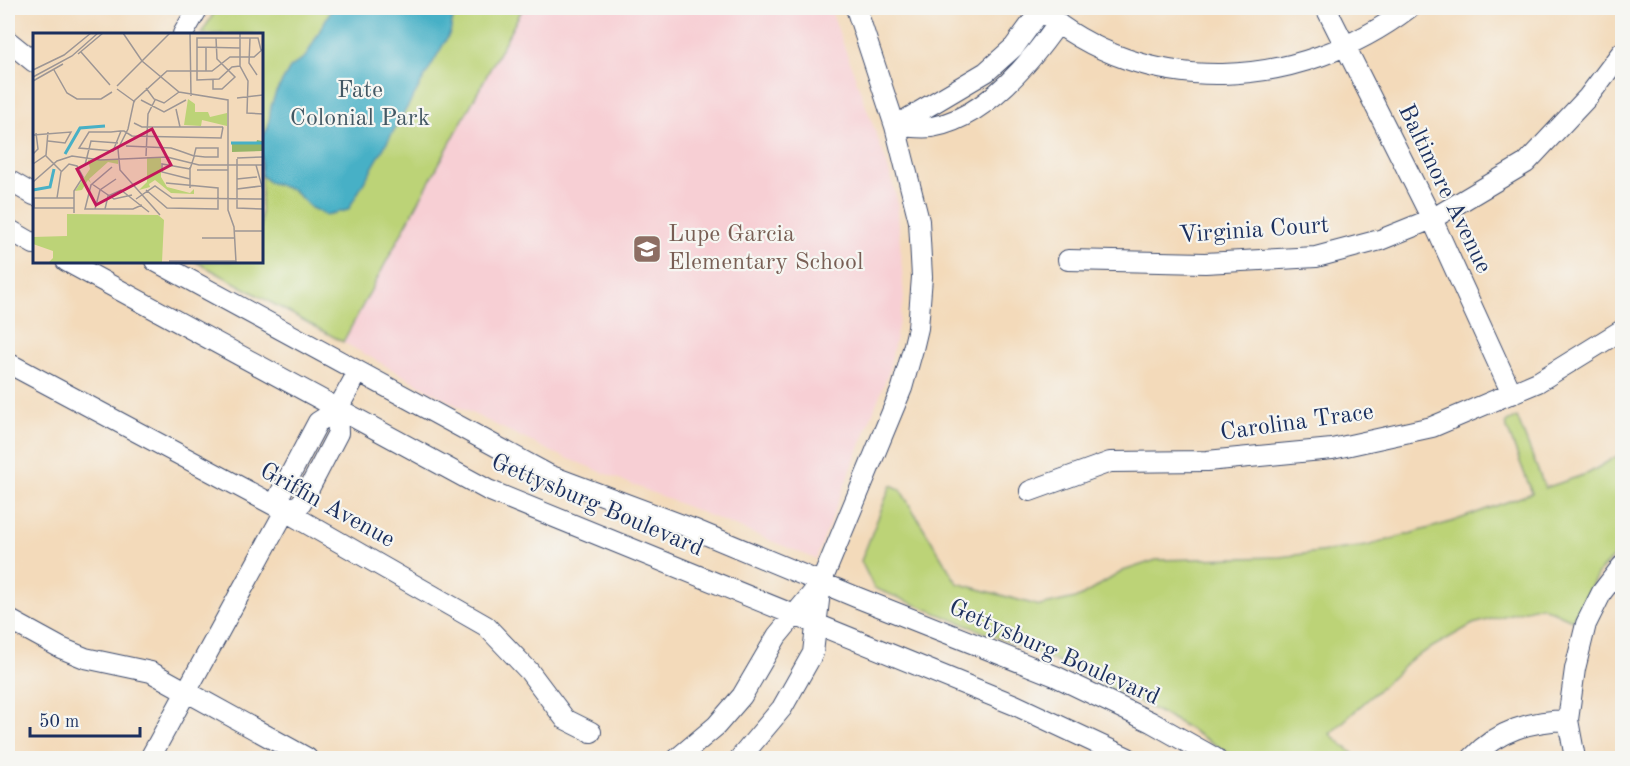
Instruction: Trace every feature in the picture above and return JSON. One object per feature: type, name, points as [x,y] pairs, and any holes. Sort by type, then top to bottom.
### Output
[{"type":"street","points":[[184,33],[198,8]]},
{"type":"street","points":[[740,759],[793,693],[813,653],[821,583],[902,388],[918,328],[922,277],[919,221],[895,126],[856,8]]},
{"type":"street","name":"Baltimore Avenue","points":[[1326,8],[1432,219],[1512,394]]},
{"type":"street","points":[[895,126],[986,72],[1014,48],[1039,9],[1058,23],[1114,53],[1157,66],[1196,73],[1234,74],[1275,70],[1297,65],[1371,33],[1408,8]]},
{"type":"street","points":[[895,126],[932,127],[977,107],[1011,82],[1027,66],[1058,23]]},
{"type":"street","points":[[8,41],[33,61]]},
{"type":"street","name":"Virginia Court","points":[[1068,260],[1205,263],[1316,257],[1380,240],[1432,219],[1526,163],[1588,97],[1623,52]]},
{"type":"street","points":[[8,180],[33,194]]},
{"type":"street","points":[[8,229],[33,243]]},
{"type":"street","name":"Gettysburg Boulevard","points":[[68,262],[488,490],[1015,705],[1128,759]]},
{"type":"street","name":"Gettysburg Boulevard","points":[[157,262],[549,474],[693,529],[821,583],[1055,675],[1151,722],[1215,759]]},
{"type":"street","name":"Carolina Trace","points":[[1030,491],[1110,462],[1207,461],[1332,449],[1432,427],[1538,382],[1623,330]]},
{"type":"street","name":"Griffin Avenue","points":[[8,363],[285,511],[486,626],[529,671],[565,719],[591,732]]},
{"type":"street","points":[[150,759],[285,511],[301,504],[338,433],[338,410],[358,372]]},
{"type":"street","points":[[1575,759],[1568,720],[1575,669],[1586,624],[1602,592],[1623,566]]},
{"type":"street","points":[[678,759],[716,726],[742,696],[777,636],[821,583]]},
{"type":"street","points":[[8,619],[61,648],[85,658],[151,672],[188,690],[307,759]]},
{"type":"street","points":[[1472,759],[1496,737],[1516,728],[1541,721],[1568,720]]},
{"type":"shaded area","name":"Lupe Garcia Elementary School","points":[[523,8],[830,8],[886,161],[897,199],[904,298],[888,374],[816,559],[552,452],[463,409],[343,342]]},
{"type":"green space","name":"Fate Colonial Park","points":[[217,8],[523,8],[343,342],[197,262],[262,262],[262,33],[202,33]]},
{"type":"green space","points":[[1517,417],[1545,488],[1589,473],[1622,453],[1622,548],[1599,572],[1572,620],[1541,606],[1473,624],[1413,658],[1330,734],[1358,758],[1237,758],[1173,719],[1053,660],[874,588],[861,561],[891,485],[900,489],[957,583],[1040,606],[1080,597],[1123,571],[1156,560],[1280,557],[1367,546],[1451,522],[1532,493],[1505,423]]},
{"type":"water","points":[[332,8],[471,8],[454,13],[450,33],[348,210],[326,215],[311,208],[293,190],[269,182],[262,176],[262,137],[268,128],[271,106],[276,92],[290,68],[306,56]]},
{"type":"place","name":"Lupe Garcia Elementary School","points":[[647,249]]}]
